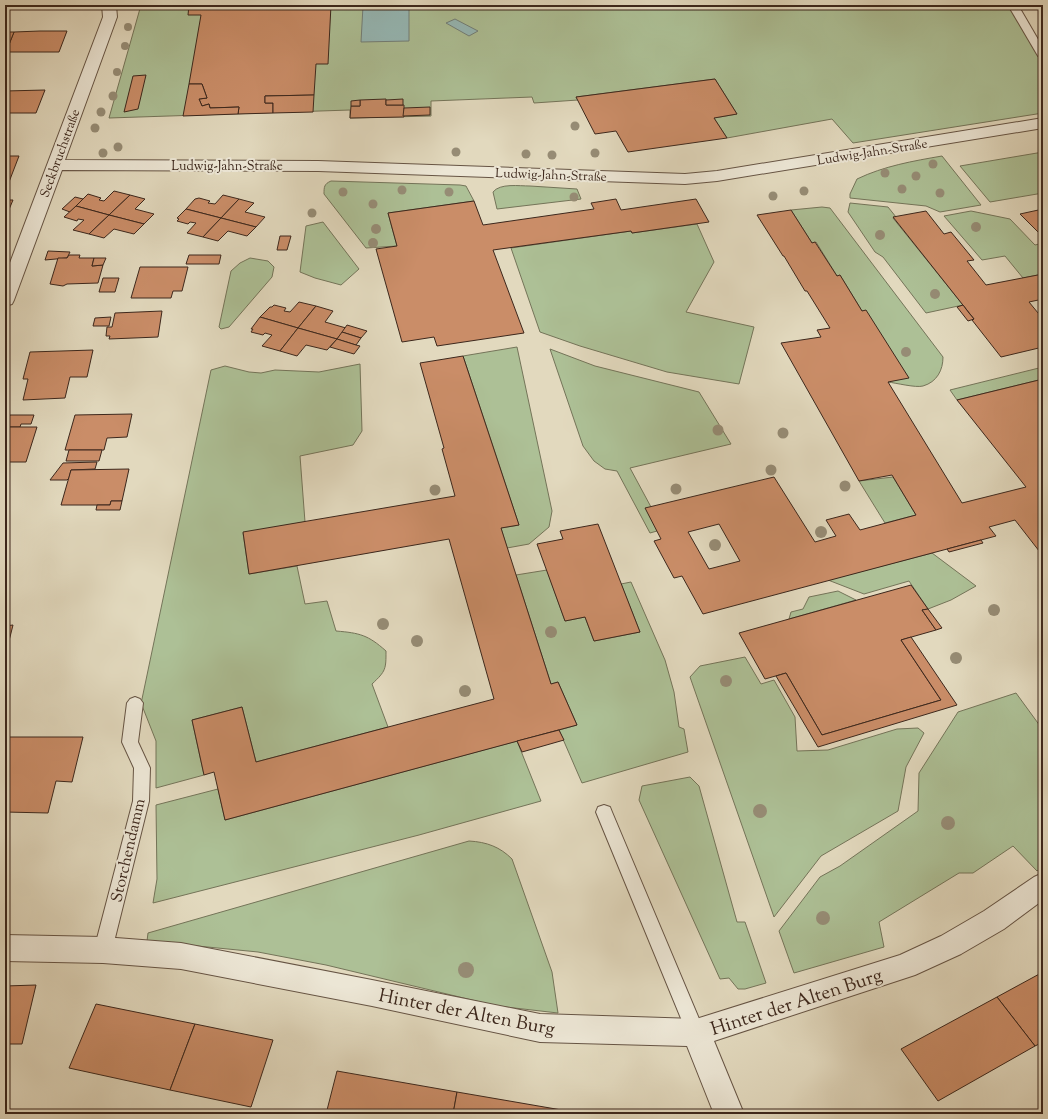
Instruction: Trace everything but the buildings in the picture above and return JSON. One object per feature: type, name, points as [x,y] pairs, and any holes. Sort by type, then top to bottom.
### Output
[{"type":"street","name":"Seckbruchstraße","points":[[5,300],[110,17],[109,5]]},
{"type":"street","name":"Ludwig-Jahn-Straße","points":[[54,165],[311,166],[685,179],[717,176],[1043,124]]},
{"type":"street","name":"Hinter der Alten Burg","points":[[5,948],[104,950],[181,956],[372,993],[540,1028],[696,1033],[905,966],[951,945],[994,920],[1043,885]]},
{"type":"street","points":[[696,1033],[730,1114]]},
{"type":"lane","points":[[1013,5],[1043,56]]},
{"type":"lane","name":"Storchendamm","points":[[104,950],[141,801],[142,768],[130,742],[135,704]]},
{"type":"lane","points":[[604,812],[696,1033]]},
{"type":"green space","points":[[141,5],[1009,5],[1043,64],[1043,113],[853,143],[832,119],[727,138],[714,118],[737,114],[715,79],[576,97],[578,100],[534,103],[532,97],[431,101],[431,116],[350,118],[350,110],[109,118]]},
{"type":"green space","points":[[1043,152],[1043,193],[990,202],[960,166]]},
{"type":"green space","points":[[942,156],[981,205],[940,212],[926,206],[850,198],[850,194],[857,179],[867,174],[888,167]]},
{"type":"green space","points":[[331,181],[460,185],[466,186],[474,201],[388,213],[397,246],[366,248],[324,194],[325,186]]},
{"type":"green space","points":[[505,186],[577,189],[581,199],[497,209],[493,192],[496,189]]},
{"type":"green space","points":[[850,203],[888,207],[896,217],[893,218],[963,305],[926,313],[883,257],[875,252],[848,212]]},
{"type":"green space","points":[[822,207],[830,208],[943,357],[940,371],[932,382],[923,386],[911,386],[888,382],[866,311],[862,311],[840,275],[837,276],[816,242],[812,243],[791,210]]},
{"type":"green space","points":[[971,211],[1010,219],[1035,245],[1043,243],[1043,274],[1023,278],[1005,256],[982,260],[944,216]]},
{"type":"green space","points":[[323,222],[359,269],[341,285],[300,272],[306,226]]},
{"type":"green space","points":[[697,224],[714,262],[686,312],[754,327],[739,384],[667,372],[580,346],[540,332],[511,248],[631,231],[632,233]]},
{"type":"green space","points":[[250,258],[268,261],[274,267],[272,277],[229,327],[221,329],[219,327],[231,271],[240,263]]},
{"type":"green space","points":[[517,347],[552,511],[549,527],[529,544],[507,548],[501,528],[519,525],[463,356]]},
{"type":"green space","points":[[550,349],[595,366],[699,392],[731,444],[630,468],[651,507],[657,531],[650,533],[617,471],[605,469],[594,461],[583,446]]},
{"type":"green space","points":[[360,364],[362,431],[353,445],[300,456],[305,522],[243,533],[249,574],[297,566],[305,604],[327,601],[336,631],[358,634],[369,638],[386,651],[386,662],[383,673],[372,684],[388,727],[256,762],[242,707],[192,720],[204,775],[156,788],[156,741],[141,703],[211,370],[225,366],[249,372],[261,373],[275,370],[319,372]]},
{"type":"green space","points":[[1043,367],[1043,379],[957,400],[950,390]]},
{"type":"green space","points":[[893,477],[916,515],[885,523],[859,481]]},
{"type":"green space","points":[[932,553],[976,586],[951,600],[928,609],[909,581],[864,594],[828,580]]},
{"type":"green space","points":[[547,570],[565,621],[585,617],[594,641],[640,632],[621,584],[631,582],[665,660],[674,692],[679,727],[684,729],[688,752],[582,783],[559,730],[577,725],[558,682],[551,684],[516,575]]},
{"type":"green space","points":[[838,591],[856,600],[789,619],[791,612],[803,609],[809,597]]},
{"type":"green space","points":[[745,657],[761,684],[774,680],[795,717],[797,751],[828,750],[897,729],[918,728],[924,733],[906,767],[898,811],[821,856],[774,917],[690,677],[700,666]]},
{"type":"green space","points":[[1016,693],[1043,730],[1043,866],[1037,871],[1013,846],[973,873],[959,873],[879,922],[884,947],[794,973],[779,931],[820,877],[840,866],[918,811],[919,773],[958,712]]},
{"type":"green space","points":[[517,741],[541,801],[419,835],[153,903],[157,879],[156,805],[218,789],[225,820]]},
{"type":"green space","points":[[690,777],[699,786],[737,922],[745,922],[766,983],[745,989],[738,989],[729,978],[720,979],[639,800],[642,786]]},
{"type":"green space","points":[[469,841],[493,846],[503,851],[512,859],[552,972],[558,1013],[497,1006],[326,965],[258,952],[147,941],[148,933]]},
{"type":"water","points":[[409,5],[409,41],[361,42],[363,6]]},
{"type":"water","points":[[455,19],[478,31],[469,36],[446,23]]}]
